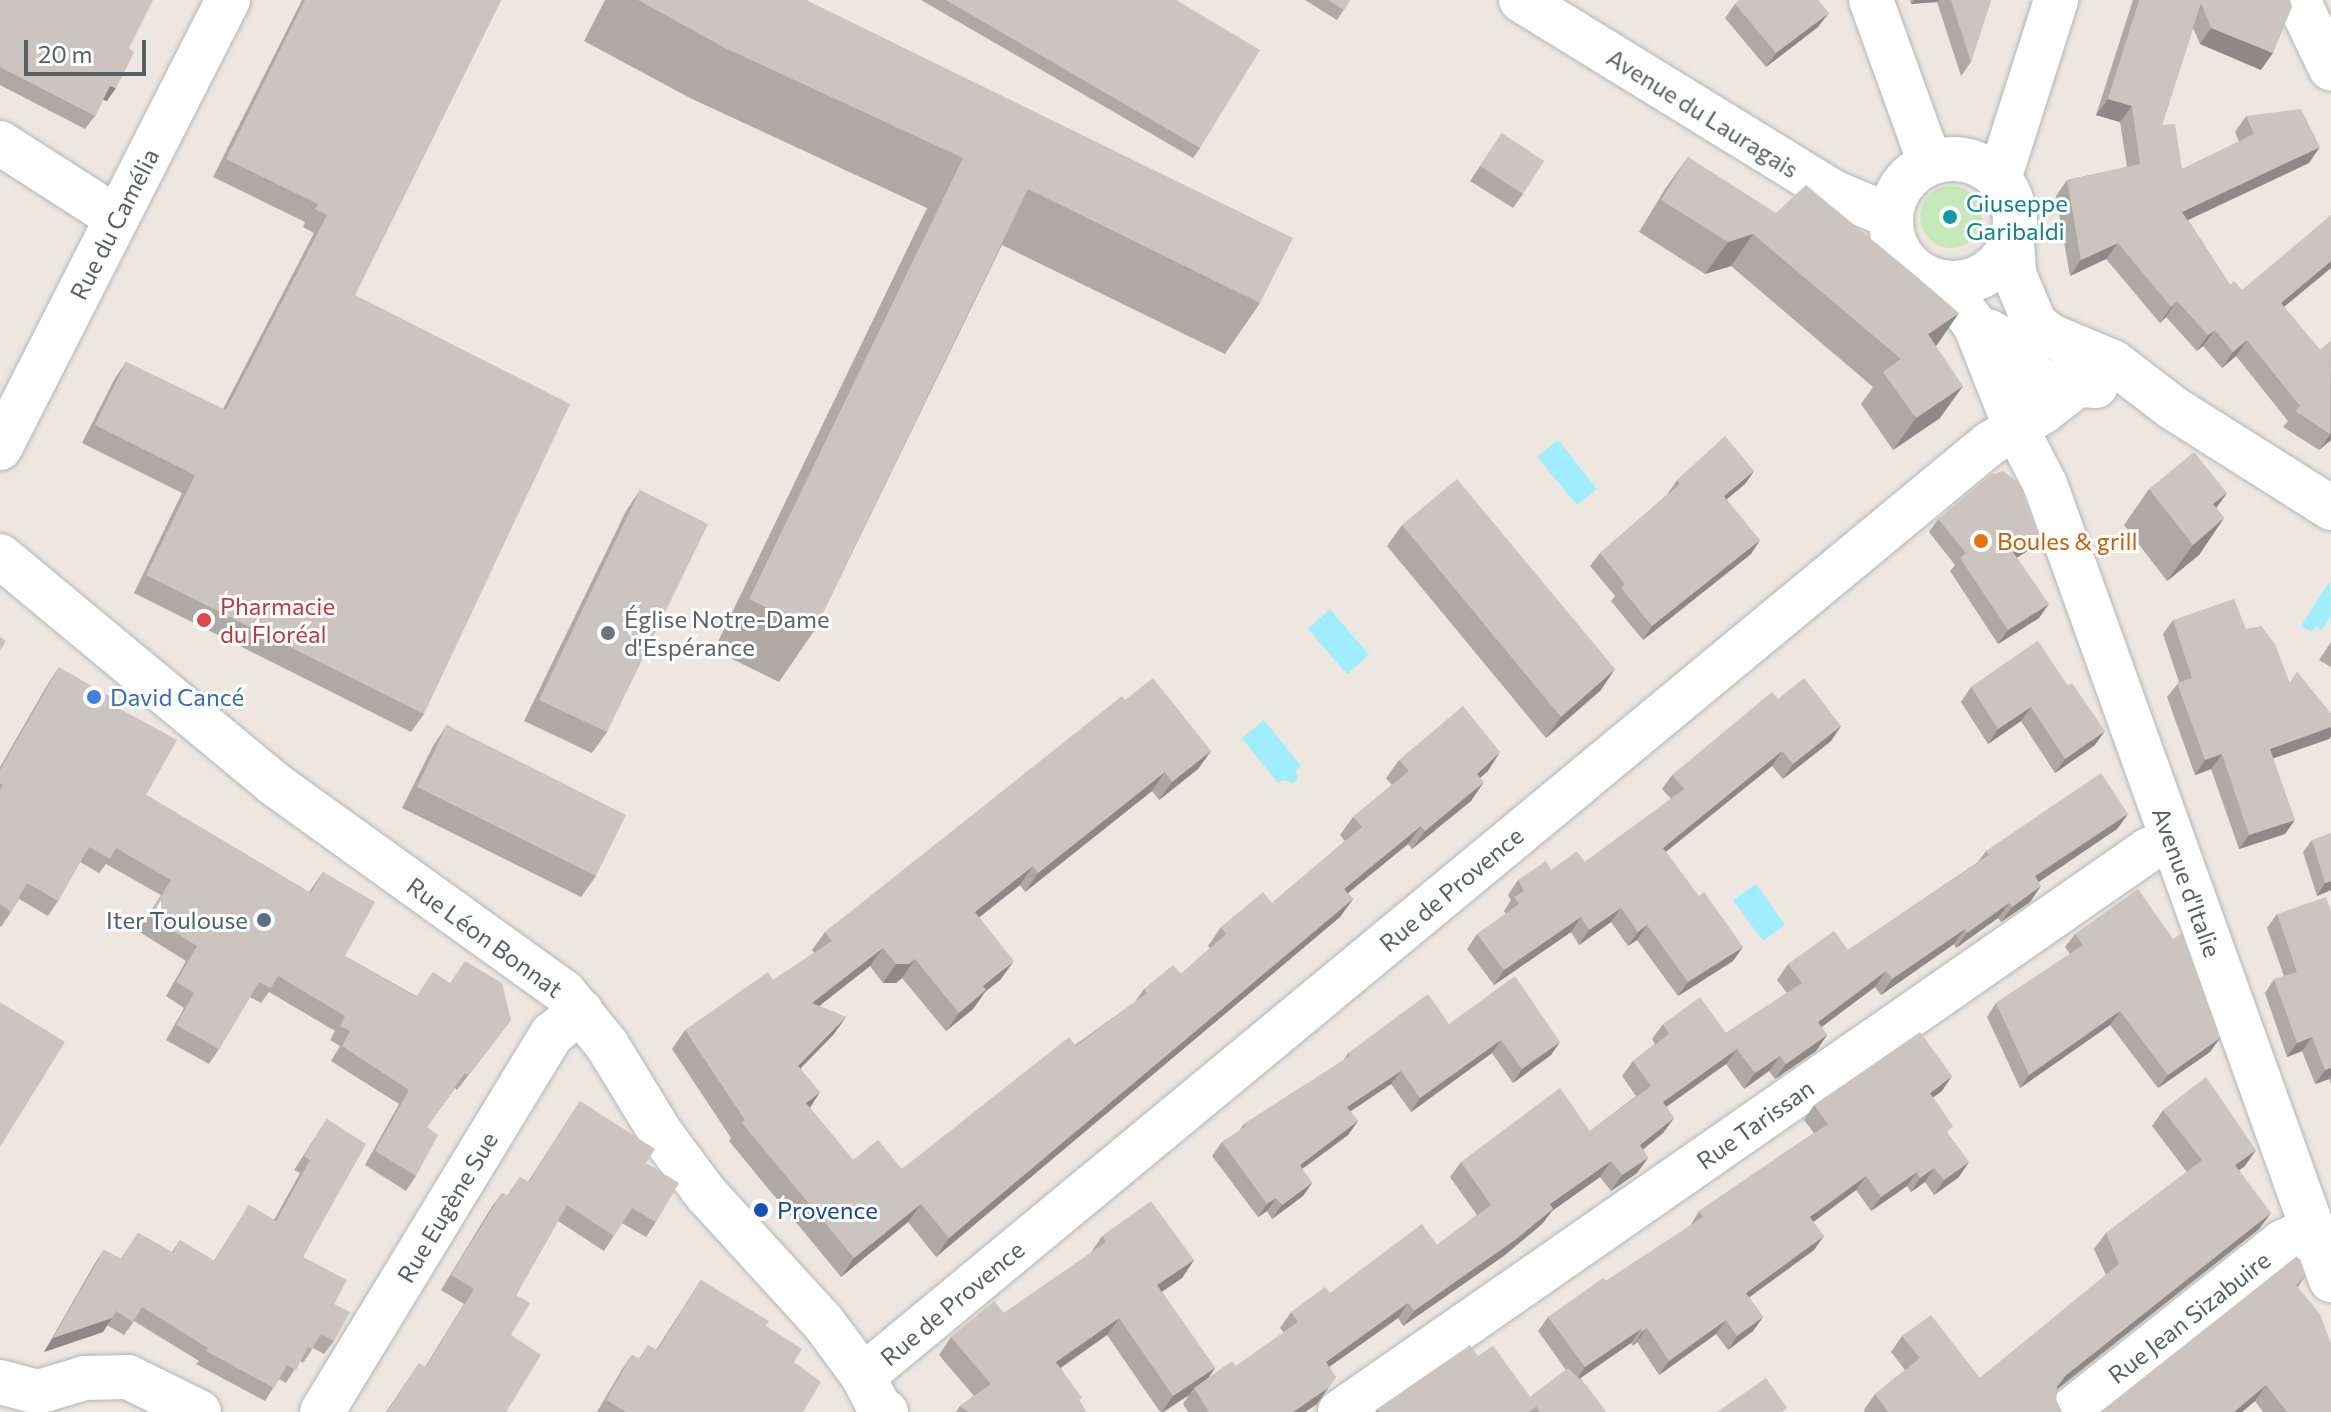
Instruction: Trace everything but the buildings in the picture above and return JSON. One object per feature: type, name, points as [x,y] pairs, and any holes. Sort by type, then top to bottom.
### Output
[{"type":"street","name":"Rue du Camélia","points":[[0,448],[228,0]]},
{"type":"street","name":"Avenue du Lauragais","points":[[1521,0],[1780,161],[1833,192],[1890,216]]},
{"type":"street","points":[[1871,0],[1930,163]]},
{"type":"street","points":[[1999,179],[2056,0]]},
{"type":"street","points":[[2298,0],[2331,69]]},
{"type":"street","points":[[0,143],[117,218]]},
{"type":"street","points":[[2012,242],[1992,270],[1960,284],[1943,283],[1925,278],[1904,260],[1891,235],[1890,216],[1903,185],[1930,163],[1948,159],[1967,160],[1999,179],[2014,211],[2014,274],[2035,324],[2051,336],[2113,362],[2173,408],[2331,508]]},
{"type":"street","points":[[1943,283],[1975,325],[2010,343],[2045,401],[2110,386],[2173,408]]},
{"type":"street","name":"Avenue d'Italie","points":[[2035,324],[2045,401],[2045,484],[2331,1280]]},
{"type":"street","name":"Rue de Provence","points":[[876,1402],[1989,444],[2045,401]]},
{"type":"street","name":"Rue Léon Bonnat","points":[[0,556],[273,783],[362,850],[538,971],[581,1011],[706,1194],[823,1322],[876,1402]]},
{"type":"street","name":"Rue Tarissan","points":[[1340,1412],[2147,851],[2172,839]]},
{"type":"street","name":"Rue Eugène Sue","points":[[322,1412],[552,1034],[581,1011]]},
{"type":"street","name":"Rue Jean Sizabuire","points":[[2069,1412],[2283,1242],[2313,1228]]},
{"type":"street","points":[[24,1395],[85,1378],[128,1377],[199,1412]]},
{"type":"green space","points":[[1951,186],[1963,188],[1973,195],[1980,205],[1980,229],[1973,239],[1963,246],[1951,248],[1939,246],[1929,239],[1922,229],[1920,217],[1922,205],[1929,195],[1939,188]]},
{"type":"water","points":[[1558,440],[1597,489],[1577,505],[1537,457]]},
{"type":"water","points":[[2330,581],[2331,616],[2322,630],[2316,626],[2311,632],[2301,626]]},
{"type":"water","points":[[1330,609],[1369,655],[1347,674],[1308,629]]},
{"type":"water","points":[[1264,720],[1301,766],[1296,770],[1298,778],[1294,783],[1283,780],[1278,783],[1242,738]]},
{"type":"water","points":[[1756,884],[1785,925],[1763,941],[1733,900]]},
{"type":"place","name":"Giuseppe Garibaldi","points":[[1950,217]]},
{"type":"place","name":"Boules & grill","points":[[1981,541]]},
{"type":"place","name":"Pharmacie du Floréal","points":[[204,620]]},
{"type":"place","name":"Église Notre-Dame d'Espérance","points":[[608,633]]},
{"type":"place","name":"David Cancé","points":[[94,697]]},
{"type":"place","name":"Iter Toulouse","points":[[264,920]]},
{"type":"place","name":"Provence","points":[[761,1210]]}]
